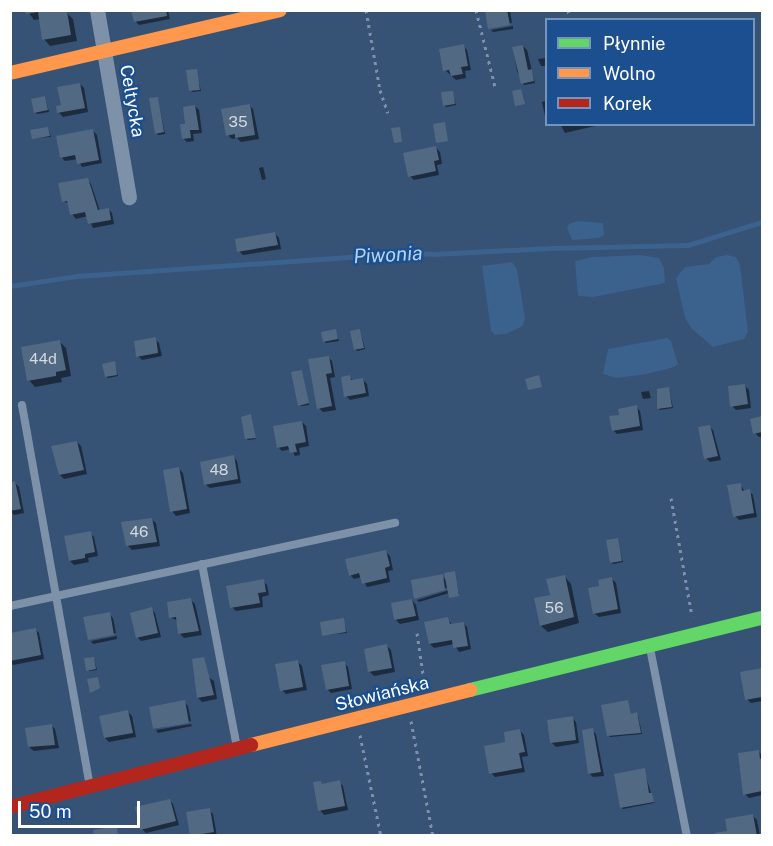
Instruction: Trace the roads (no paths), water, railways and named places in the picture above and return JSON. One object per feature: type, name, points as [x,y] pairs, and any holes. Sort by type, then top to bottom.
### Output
[{"type":"street","name":"Celtycka","points":[[97,10],[129,197]]},
{"type":"street","points":[[10,73],[280,10]]},
{"type":"street","name":"Słowiańska","points":[[10,807],[407,705],[762,618]]},
{"type":"lane","points":[[22,405],[54,596],[90,788]]},
{"type":"lane","points":[[10,606],[395,523]]},
{"type":"lane","points":[[202,564],[237,750]]},
{"type":"lane","points":[[650,646],[687,836]]},
{"type":"water","points":[[577,221],[603,223],[604,235],[599,238],[572,240],[567,228],[569,224]]},
{"type":"water","points":[[640,255],[659,258],[664,268],[665,283],[593,297],[578,296],[575,261],[592,257]]},
{"type":"water","points":[[727,255],[736,257],[740,265],[748,332],[744,339],[713,347],[692,329],[685,318],[676,278],[685,267],[709,264],[716,257]]},
{"type":"water","points":[[512,262],[517,269],[525,318],[523,326],[506,334],[495,335],[491,331],[482,266]]},
{"type":"water","points":[[667,338],[671,341],[678,364],[674,367],[647,374],[616,378],[603,374],[608,349]]},
{"type":"waterway","name":"Piwonia","points":[[10,286],[77,276],[410,253],[688,245],[762,222]]}]
